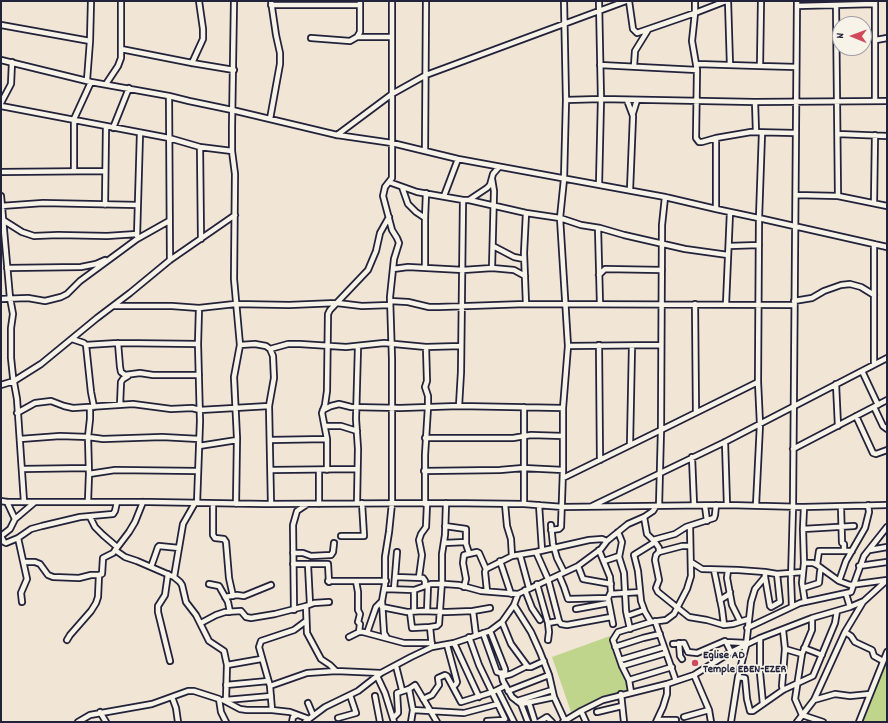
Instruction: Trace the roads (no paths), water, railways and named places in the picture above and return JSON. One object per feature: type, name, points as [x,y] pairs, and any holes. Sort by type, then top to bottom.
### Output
[{"type":"street","points":[[74,171],[74,120],[89,81],[91,1]]},
{"type":"street","points":[[106,84],[118,66],[121,58],[121,1]]},
{"type":"street","points":[[192,63],[203,39],[199,1]]},
{"type":"street","points":[[234,1],[234,70],[232,110],[232,151],[234,174],[234,279],[240,345],[234,377],[237,440],[236,504]]},
{"type":"street","points":[[387,638],[384,633],[382,601],[386,581],[385,557],[392,503],[390,303],[393,269],[398,242],[392,230],[383,196],[385,187],[392,178],[392,1]]},
{"type":"street","points":[[425,151],[426,1]]},
{"type":"street","points":[[564,1],[566,100],[564,179],[560,218],[568,346],[563,408],[563,507],[561,527],[559,529],[551,528],[554,547],[568,599],[609,598]]},
{"type":"street","points":[[599,1],[599,185]]},
{"type":"street","points":[[337,135],[392,94],[426,75],[626,1]]},
{"type":"street","points":[[629,1],[634,31],[637,33],[727,1],[730,65]]},
{"type":"street","points":[[695,1],[692,41],[697,64],[697,140],[702,142],[742,133],[795,133]]},
{"type":"street","points":[[760,66],[761,1]]},
{"type":"street","points":[[270,119],[279,71],[280,53],[271,3],[360,3],[360,32],[357,37]]},
{"type":"street","points":[[792,606],[791,572],[793,506],[796,195],[795,102],[797,3],[836,5],[875,3],[875,101]]},
{"type":"street","points":[[836,5],[838,196]]},
{"type":"street","points":[[1,25],[90,41]]},
{"type":"street","points":[[634,66],[635,51],[648,30]]},
{"type":"street","points":[[311,38],[350,41],[357,37],[392,37]]},
{"type":"street","points":[[876,40],[887,38]]},
{"type":"street","points":[[121,49],[234,70]]},
{"type":"street","points":[[1,60],[89,81],[232,110],[337,135],[392,143],[458,159],[665,197],[887,247]]},
{"type":"street","points":[[12,62],[11,84],[1,105],[106,127],[169,138],[200,147],[232,151]]},
{"type":"street","points":[[697,64],[796,66]]},
{"type":"street","points":[[600,65],[697,70]]},
{"type":"street","points":[[113,128],[129,88]]},
{"type":"street","points":[[169,96],[170,260]]},
{"type":"street","points":[[566,100],[600,99],[754,102],[887,101]]},
{"type":"street","points":[[627,100],[632,113]]},
{"type":"street","points":[[630,190],[632,113],[637,100]]},
{"type":"street","points":[[754,102],[756,132]]},
{"type":"street","points":[[105,204],[106,127]]},
{"type":"street","points":[[137,237],[140,133]]},
{"type":"street","points":[[756,505],[760,424],[758,382],[760,304],[759,218],[762,133]]},
{"type":"street","points":[[838,134],[887,136]]},
{"type":"street","points":[[874,203],[875,135]]},
{"type":"street","points":[[716,138],[716,209]]},
{"type":"street","points":[[200,147],[201,239]]},
{"type":"street","points":[[444,196],[458,159]]},
{"type":"street","points":[[469,200],[487,188],[493,174],[499,167]]},
{"type":"street","points":[[1,172],[105,172]]},
{"type":"street","points":[[492,179],[494,185],[492,268]]},
{"type":"street","points":[[389,182],[426,193],[469,200],[526,213],[560,218],[581,225],[685,249],[728,255]]},
{"type":"street","points":[[402,187],[408,204],[425,218]]},
{"type":"street","points":[[424,268],[426,193]]},
{"type":"street","points":[[796,195],[838,196],[887,206]]},
{"type":"street","points":[[1,196],[10,298],[13,314],[11,346],[17,399],[24,502]]},
{"type":"street","points":[[385,589],[414,590],[442,584],[487,592],[518,594],[578,566],[599,550],[607,541],[630,522],[644,517],[653,511],[657,506],[660,473],[661,430],[662,225],[665,197]]},
{"type":"street","points":[[459,406],[463,270],[463,200]]},
{"type":"street","points":[[1,206],[43,203],[138,205]]},
{"type":"street","points":[[726,304],[730,212]]},
{"type":"street","points":[[526,213],[524,259],[526,304]]},
{"type":"street","points":[[1,384],[14,381],[41,364],[170,260],[234,215]]},
{"type":"street","points":[[327,470],[327,439],[322,416],[327,391],[328,314],[343,294],[368,270],[376,251],[380,233],[389,217]]},
{"type":"street","points":[[3,220],[22,232],[34,236],[58,235],[137,237]]},
{"type":"street","points":[[1,299],[28,298],[45,301],[54,300],[67,294],[80,281],[137,237],[169,221]]},
{"type":"street","points":[[598,228],[600,304]]},
{"type":"street","points":[[874,244],[874,364]]},
{"type":"street","points":[[729,246],[759,245]]},
{"type":"street","points":[[493,246],[514,257],[524,259]]},
{"type":"street","points":[[7,268],[88,266],[114,256]]},
{"type":"street","points":[[393,269],[408,267],[463,270],[492,268],[514,270],[525,276]]},
{"type":"street","points":[[599,275],[606,269],[662,270]]},
{"type":"street","points":[[112,306],[199,308],[236,304],[289,305],[337,303],[362,306],[408,302],[429,307],[526,304],[794,303],[812,298],[824,291],[841,285],[850,284],[861,287],[874,295]]},
{"type":"street","points":[[695,304],[696,412]]},
{"type":"street","points":[[174,577],[183,524],[196,503],[200,410],[198,344],[199,308]]},
{"type":"street","points":[[72,340],[84,343],[86,345],[118,342],[198,344]]},
{"type":"street","points":[[118,342],[121,372],[128,376]]},
{"type":"street","points":[[270,349],[292,344],[346,347],[391,343],[426,347],[461,346]]},
{"type":"street","points":[[240,345],[262,344],[270,349],[274,361],[274,378],[269,406],[271,504]]},
{"type":"street","points":[[86,345],[92,407],[88,437],[88,502]]},
{"type":"street","points":[[599,345],[600,460]]},
{"type":"street","points":[[568,346],[661,345]]},
{"type":"street","points":[[630,444],[632,346]]},
{"type":"street","points":[[341,536],[364,536],[359,503],[357,469],[358,347]]},
{"type":"street","points":[[419,577],[422,555],[419,540],[426,527],[424,471],[428,396],[425,387],[427,381],[426,347]]},
{"type":"street","points":[[590,507],[725,442],[887,358]]},
{"type":"street","points":[[862,371],[883,426],[887,429]]},
{"type":"street","points":[[120,405],[121,382],[128,376],[140,373],[153,375],[199,375]]},
{"type":"street","points":[[563,478],[758,382]]},
{"type":"street","points":[[836,384],[838,426]]},
{"type":"street","points":[[793,449],[887,400]]},
{"type":"street","points":[[18,413],[35,403],[44,401],[54,402],[69,407],[137,404],[171,409],[188,407],[200,410],[269,406]]},
{"type":"street","points":[[323,410],[335,404],[357,407],[392,408],[428,406],[563,408]]},
{"type":"street","points":[[524,407],[524,504]]},
{"type":"street","points":[[856,416],[873,453],[876,454],[887,450]]},
{"type":"street","points":[[325,426],[341,426],[357,432]]},
{"type":"street","points":[[425,438],[505,438],[531,435],[563,436]]},
{"type":"street","points":[[20,439],[60,436],[103,439],[162,436],[199,440]]},
{"type":"street","points":[[270,440],[327,439]]},
{"type":"street","points":[[199,446],[237,440]]},
{"type":"street","points":[[725,442],[727,505]]},
{"type":"street","points":[[692,458],[694,505]]},
{"type":"street","points":[[22,469],[88,468]]},
{"type":"street","points":[[424,471],[500,470],[523,468],[563,470]]},
{"type":"street","points":[[271,470],[357,469]]},
{"type":"street","points":[[89,474],[115,470],[198,471]]},
{"type":"street","points":[[319,470],[319,504]]},
{"type":"street","points":[[1,501],[213,504],[446,503],[524,504],[563,507],[694,505],[841,507],[887,505]]},
{"type":"street","points":[[6,502],[15,519]]},
{"type":"street","points":[[35,502],[15,519],[10,528],[1,536],[4,542],[6,543],[18,538],[31,529],[42,526],[80,517],[113,514],[116,511],[117,502]]},
{"type":"street","points":[[67,640],[96,603],[98,596],[99,575],[102,574],[103,558],[112,554],[135,522],[142,502]]},
{"type":"street","points":[[414,590],[412,628],[435,627],[438,625],[442,584],[442,554],[446,503]]},
{"type":"street","points":[[213,504],[212,535],[215,538],[224,539],[226,542],[229,578],[233,596]]},
{"type":"street","points":[[294,610],[293,525],[297,511],[308,504]]},
{"type":"street","points":[[506,504],[507,526],[511,542],[512,556]]},
{"type":"street","points":[[539,505],[542,550]]},
{"type":"street","points":[[676,681],[660,634],[653,621],[644,610],[634,554],[654,541],[714,518],[716,505]]},
{"type":"street","points":[[839,581],[846,561],[867,522],[869,512],[868,505]]},
{"type":"street","points":[[705,506],[707,521]]},
{"type":"street","points":[[804,507],[802,529],[804,563],[803,588],[805,602]]},
{"type":"street","points":[[841,507],[842,543],[844,544],[844,551]]},
{"type":"street","points":[[90,516],[95,527],[125,557],[168,574],[174,577],[182,585],[186,602],[201,623],[208,641],[224,650],[227,665],[226,685],[221,712],[226,722]]},
{"type":"street","points":[[644,517],[647,534],[659,547],[659,552]]},
{"type":"street","points":[[445,526],[465,529],[469,553]]},
{"type":"street","points":[[631,692],[630,680],[622,666],[613,640],[618,633],[653,621],[669,618],[678,608],[690,583],[690,526]]},
{"type":"street","points":[[802,529],[854,526]]},
{"type":"street","points":[[747,628],[792,606],[851,592],[859,566],[864,556],[887,527]]},
{"type":"street","points":[[618,532],[622,544],[619,556],[624,573],[627,616],[630,629]]},
{"type":"street","points":[[880,534],[887,533]]},
{"type":"street","points":[[18,538],[27,579],[21,593],[22,602]]},
{"type":"street","points":[[486,568],[520,554],[593,540],[602,539],[607,541]]},
{"type":"street","points":[[444,543],[466,542]]},
{"type":"street","points":[[293,553],[303,553],[311,556],[331,555],[333,552],[334,543]]},
{"type":"street","points":[[152,567],[159,546],[179,548]]},
{"type":"street","points":[[690,546],[682,546],[659,552],[656,555],[655,560],[659,580],[656,590],[689,617],[707,620],[719,625],[733,624],[748,619]]},
{"type":"street","points":[[870,550],[887,547]]},
{"type":"street","points":[[599,550],[609,572],[611,584],[609,598],[613,624]]},
{"type":"street","points":[[803,588],[818,584],[820,572],[819,551],[852,551]]},
{"type":"street","points":[[394,589],[397,552]]},
{"type":"street","points":[[464,587],[466,579],[463,557],[469,553],[477,552],[479,553],[486,568],[487,592]]},
{"type":"street","points":[[536,552],[548,579],[561,624],[566,625],[611,617]]},
{"type":"street","points":[[520,554],[532,608],[540,620]]},
{"type":"street","points":[[604,560],[619,556]]},
{"type":"street","points":[[500,561],[511,594]]},
{"type":"street","points":[[24,562],[35,562],[40,564],[48,575],[53,577],[79,578],[99,575]]},
{"type":"street","points":[[691,562],[702,569],[760,571],[765,575],[771,607],[780,602],[777,574]]},
{"type":"street","points":[[859,566],[887,562]]},
{"type":"street","points":[[804,563],[813,564],[819,567],[847,585],[887,580]]},
{"type":"street","points":[[293,564],[328,564],[328,582],[386,581]]},
{"type":"street","points":[[308,565],[307,633],[321,659],[336,672]]},
{"type":"street","points":[[578,566],[583,579],[611,584]]},
{"type":"street","points":[[714,570],[724,625]]},
{"type":"street","points":[[728,570],[727,578],[733,608],[740,621]]},
{"type":"street","points":[[731,722],[738,677],[746,644],[748,619],[755,589],[765,575],[803,572]]},
{"type":"street","points":[[168,574],[165,595],[158,606],[158,612],[170,661]]},
{"type":"street","points":[[395,577],[419,577],[424,579],[427,586],[427,611]]},
{"type":"street","points":[[797,722],[814,700],[844,632],[854,615],[864,601],[887,580]]},
{"type":"street","points":[[356,581],[358,592],[358,610],[360,614],[358,622],[360,624],[359,632]]},
{"type":"street","points":[[209,584],[219,586],[228,602],[230,612]]},
{"type":"street","points":[[537,584],[548,623],[548,640]]},
{"type":"street","points":[[225,597],[244,596],[271,585]]},
{"type":"street","points":[[576,609],[626,593],[640,592]]},
{"type":"street","points":[[720,600],[730,592]]},
{"type":"street","points":[[349,637],[359,632],[404,643],[447,645],[490,631],[502,622],[514,605],[518,594]]},
{"type":"street","points":[[846,594],[850,607]]},
{"type":"street","points":[[367,633],[376,607],[382,601]]},
{"type":"street","points":[[514,605],[531,632],[544,662],[554,697],[564,721],[603,700],[621,694],[667,684],[694,675],[746,644],[812,618],[850,607],[864,601]]},
{"type":"street","points":[[201,623],[216,615],[230,612],[241,611],[244,616],[251,618],[294,610],[308,605],[329,602]]},
{"type":"street","points":[[382,607],[412,612],[473,611],[490,608]]},
{"type":"street","points":[[627,616],[644,610]]},
{"type":"street","points":[[473,611],[476,635]]},
{"type":"street","points":[[738,677],[744,677],[746,680],[746,693],[750,711],[753,711],[783,690],[798,682],[811,678],[835,623],[837,611]]},
{"type":"street","points":[[812,618],[812,630],[802,654],[795,699],[802,715],[823,722]]},
{"type":"street","points":[[272,710],[270,686],[261,659],[259,647],[261,641],[294,630],[306,621]]},
{"type":"street","points":[[548,623],[559,621]]},
{"type":"street","points":[[502,622],[511,644],[527,666]]},
{"type":"street","points":[[430,627],[432,645]]},
{"type":"street","points":[[783,630],[785,649],[783,690]]},
{"type":"street","points":[[490,631],[506,670],[502,674]]},
{"type":"street","points":[[844,632],[851,636],[856,642],[872,650],[874,656],[883,660]]},
{"type":"street","points":[[483,633],[497,672],[502,674],[511,674],[527,666],[531,667],[544,662]]},
{"type":"street","points":[[615,647],[660,634]]},
{"type":"street","points":[[469,637],[476,658],[505,719],[486,721]]},
{"type":"street","points":[[760,638],[760,673],[763,704]]},
{"type":"street","points":[[674,644],[684,643],[687,652],[691,653],[700,652],[723,642],[746,644]]},
{"type":"street","points":[[726,642],[731,652]]},
{"type":"street","points":[[454,643],[479,697]]},
{"type":"street","points":[[679,643],[680,656],[682,659]]},
{"type":"street","points":[[311,719],[325,707],[358,691],[379,674],[432,645]]},
{"type":"street","points":[[447,645],[456,682],[453,687]]},
{"type":"street","points":[[620,660],[664,647]]},
{"type":"street","points":[[804,648],[822,655]]},
{"type":"street","points":[[785,649],[802,654]]},
{"type":"street","points":[[859,722],[887,652]]},
{"type":"street","points":[[622,666],[666,653]]},
{"type":"street","points":[[227,665],[261,659]]},
{"type":"street","points":[[493,662],[502,660]]},
{"type":"street","points":[[396,666],[402,690]]},
{"type":"street","points":[[630,680],[672,667]]},
{"type":"street","points":[[270,686],[307,673],[336,672],[379,674]]},
{"type":"street","points":[[379,674],[394,720]]},
{"type":"street","points":[[502,674],[502,678],[512,697],[521,704],[528,722]]},
{"type":"street","points":[[423,699],[432,695],[439,685],[439,677],[446,675],[461,702],[548,675]]},
{"type":"street","points":[[694,675],[709,710],[711,722]]},
{"type":"street","points":[[226,685],[268,680]]},
{"type":"street","points":[[667,684],[667,694],[657,721],[676,720]]},
{"type":"street","points":[[394,720],[398,713],[396,694],[416,685],[437,722]]},
{"type":"street","points":[[409,689],[413,710],[411,722]]},
{"type":"street","points":[[498,690],[514,722]]},
{"type":"street","points":[[517,701],[552,690]]},
{"type":"street","points":[[78,722],[90,715],[100,712],[121,710],[152,704],[188,691],[194,691],[223,700],[240,709],[281,710],[311,719]]},
{"type":"street","points":[[621,694],[625,722],[621,722]]},
{"type":"street","points":[[814,700],[835,694],[850,696],[870,694]]},
{"type":"street","points":[[338,718],[356,713],[350,695]]},
{"type":"street","points":[[223,700],[271,696]]},
{"type":"street","points":[[375,696],[380,722]]},
{"type":"street","points":[[172,697],[176,708],[178,722]]},
{"type":"street","points":[[521,704],[554,697]]},
{"type":"street","points":[[308,703],[311,719]]},
{"type":"street","points":[[529,703],[535,722]]},
{"type":"street","points":[[413,710],[464,713],[498,704]]},
{"type":"street","points":[[597,712],[622,706]]},
{"type":"street","points":[[684,716],[709,710]]},
{"type":"street","points":[[581,711],[586,722]]},
{"type":"street","points":[[100,712],[106,722]]},
{"type":"street","points":[[292,722],[293,717],[297,715]]},
{"type":"street","points":[[539,722],[547,717],[552,722]]},
{"type":"place","name":"Eglise AD Temple EBEN-EZER","points":[[695,663]]}]
